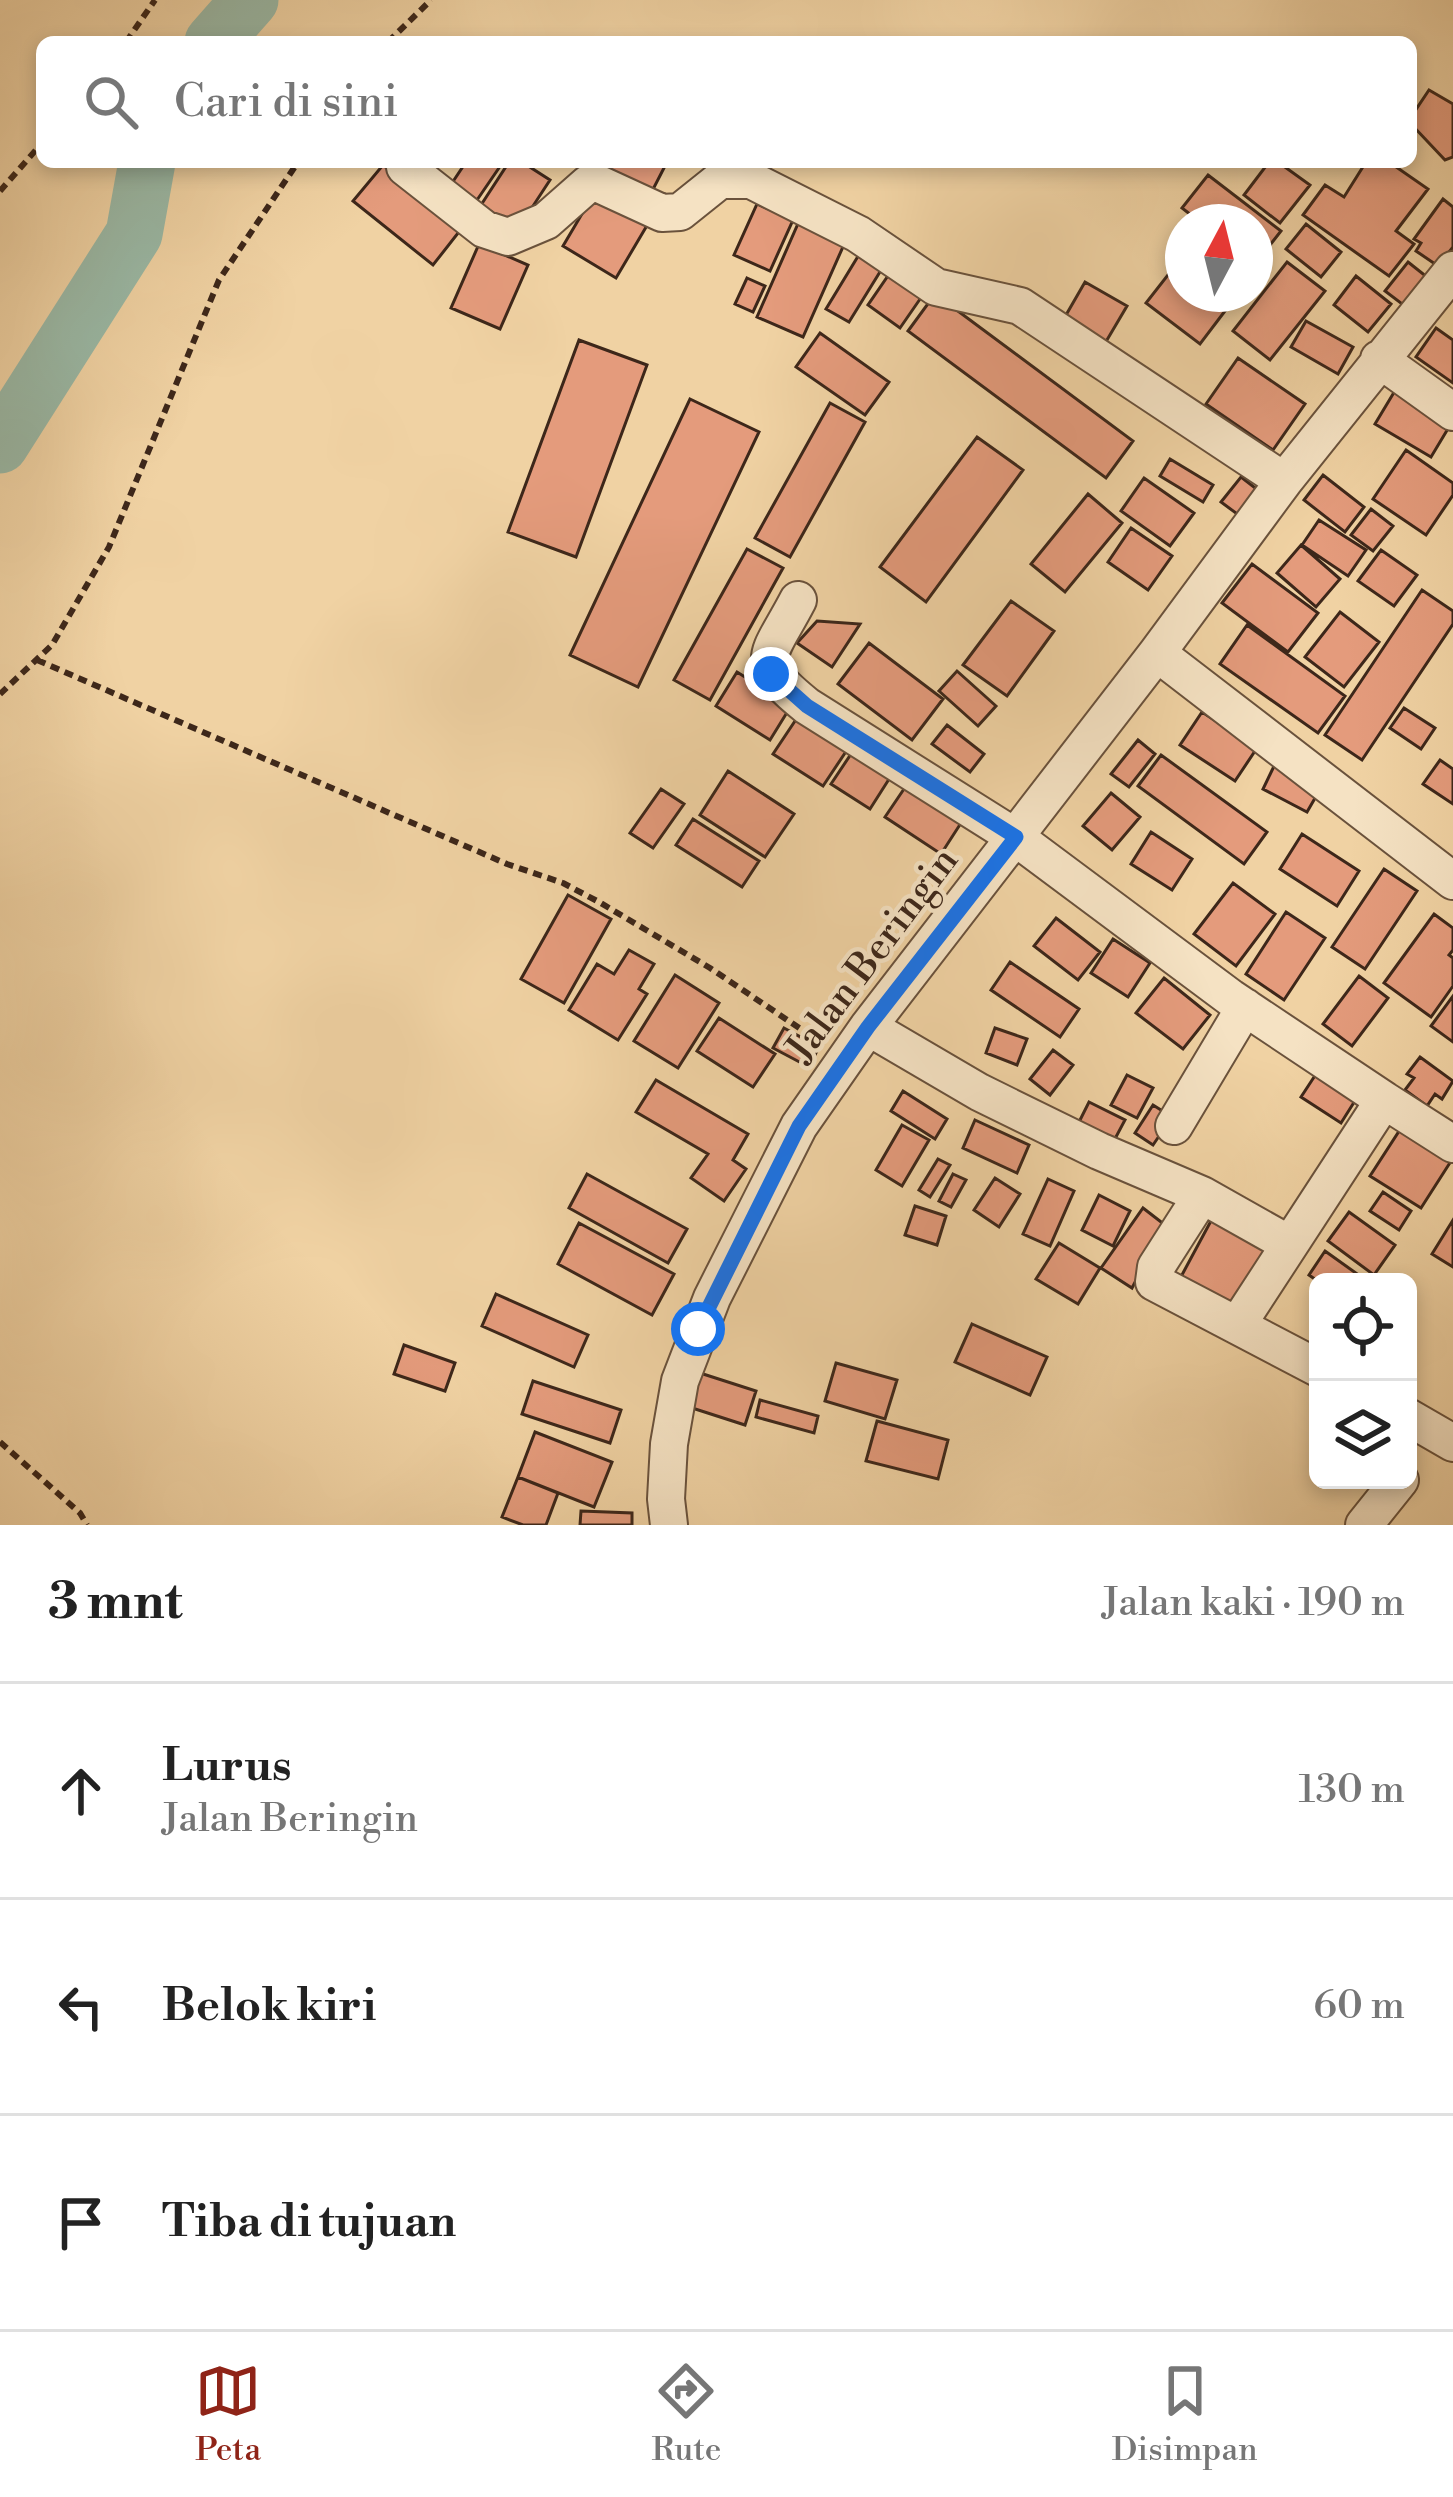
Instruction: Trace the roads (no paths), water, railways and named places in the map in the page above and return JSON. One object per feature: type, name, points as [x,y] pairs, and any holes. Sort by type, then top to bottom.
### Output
[{"type":"street","points":[[405,168],[484,229],[508,238],[546,221],[588,184],[599,184],[662,213],[680,212],[720,180],[751,180],[858,234],[936,287],[1020,306],[1284,481]]},
{"type":"street","name":"Jalan Beringin","points":[[669,1525],[669,1444],[680,1381],[698,1329],[799,1126],[868,1027],[1379,359],[1440,311],[1453,270]]},
{"type":"street","points":[[1379,359],[1453,412]]},
{"type":"street","points":[[798,600],[769,656],[769,670],[776,681],[807,706],[1016,837],[1245,1007],[1453,1144]]},
{"type":"street","points":[[1157,653],[1453,881]]},
{"type":"street","points":[[1174,1126],[1245,1007]]},
{"type":"street","points":[[868,1027],[979,1092],[1202,1196],[1289,1244]]},
{"type":"street","points":[[1238,1324],[1384,1100]]},
{"type":"street","points":[[1202,1196],[1156,1267],[1154,1282],[1309,1363]]},
{"type":"street","points":[[1364,1525],[1393,1489]]},
{"type":"waterway","points":[[218,36],[250,0]]},
{"type":"waterway","points":[[0,445],[134,234],[146,168]]}]
